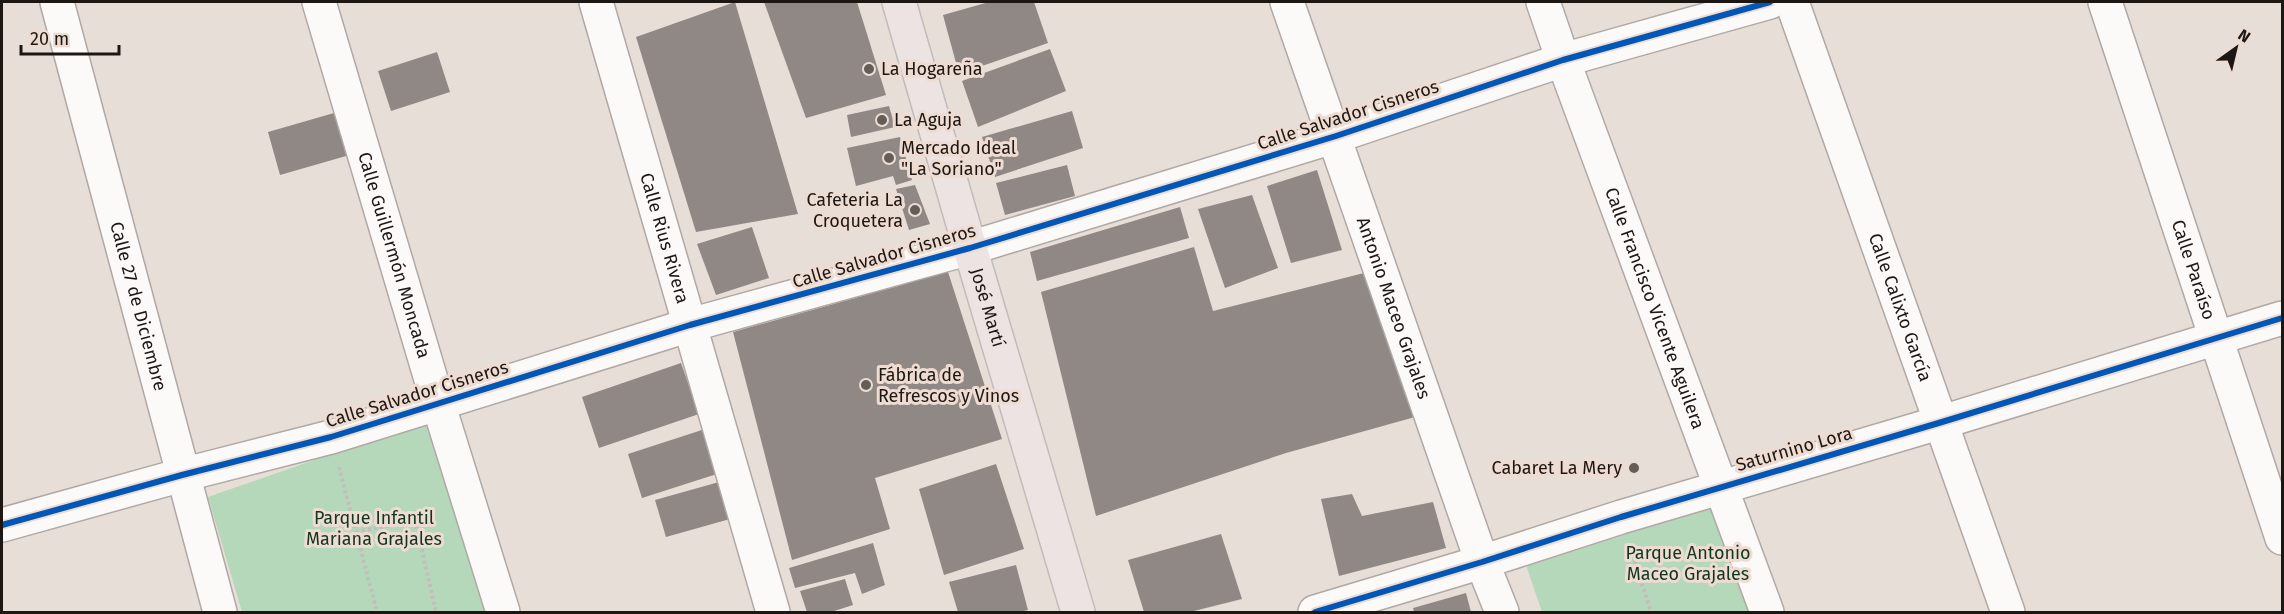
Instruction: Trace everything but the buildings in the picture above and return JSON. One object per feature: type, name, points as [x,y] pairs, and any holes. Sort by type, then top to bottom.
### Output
[{"type":"main road","name":"José Martí","points":[[900,2],[1078,612]]},
{"type":"street","name":"Calle 27 de Diciembre","points":[[57,2],[220,612]]},
{"type":"street","name":"Calle Guillermón Moncada","points":[[319,2],[438,403],[503,612]]},
{"type":"street","name":"Calle Rius Rivera","points":[[596,2],[773,612]]},
{"type":"street","name":"Antonio Maceo Grajales","points":[[1287,2],[1336,136],[1482,562],[1502,612]]},
{"type":"street","name":"Calle Francisco Vicente Aguilera","points":[[1544,2],[1563,60],[1767,612]]},
{"type":"street","name":"Calle Salvador Cisneros","points":[[2,525],[331,437],[690,325],[970,248],[1336,136],[1563,60],[1770,2]]},
{"type":"street","name":"Calle Calixto García","points":[[1792,2],[2008,612]]},
{"type":"street","name":"Calle Paraíso","points":[[2105,2],[2283,538]]},
{"type":"street","name":"Saturnino Lora","points":[[1315,612],[1482,562],[1621,516],[1942,422],[2283,318]]},
{"type":"path","points":[[331,437],[377,612]]},
{"type":"path","points":[[1621,516],[1651,612]]},
{"type":"path","points":[[356,532],[415,520],[436,612]]},
{"type":"green space","name":"Parque Infantil Mariana Grajales","points":[[432,423],[491,612],[242,612],[208,497],[337,452]]},
{"type":"green space","name":"Parque Antonio Maceo Grajales","points":[[1720,501],[1757,612],[1542,612],[1526,565]]},
{"type":"cycle path","points":[[2,525],[331,437],[690,325],[970,248],[1336,136],[1563,60],[1770,2]]},
{"type":"cycle path","points":[[1315,612],[1621,517],[2282,318]]},
{"type":"place","name":"La Hogareña","points":[[869,69]]},
{"type":"place","name":"La Aguja","points":[[882,120]]},
{"type":"place","name":"Mercado Ideal \"La Soriano\"","points":[[889,158]]},
{"type":"place","name":"Cafeteria La Croquetera","points":[[915,210]]},
{"type":"place","name":"Fábrica de Refrescos y Vinos","points":[[866,385]]},
{"type":"place","name":"Cabaret La Mery","points":[[1634,468]]}]
